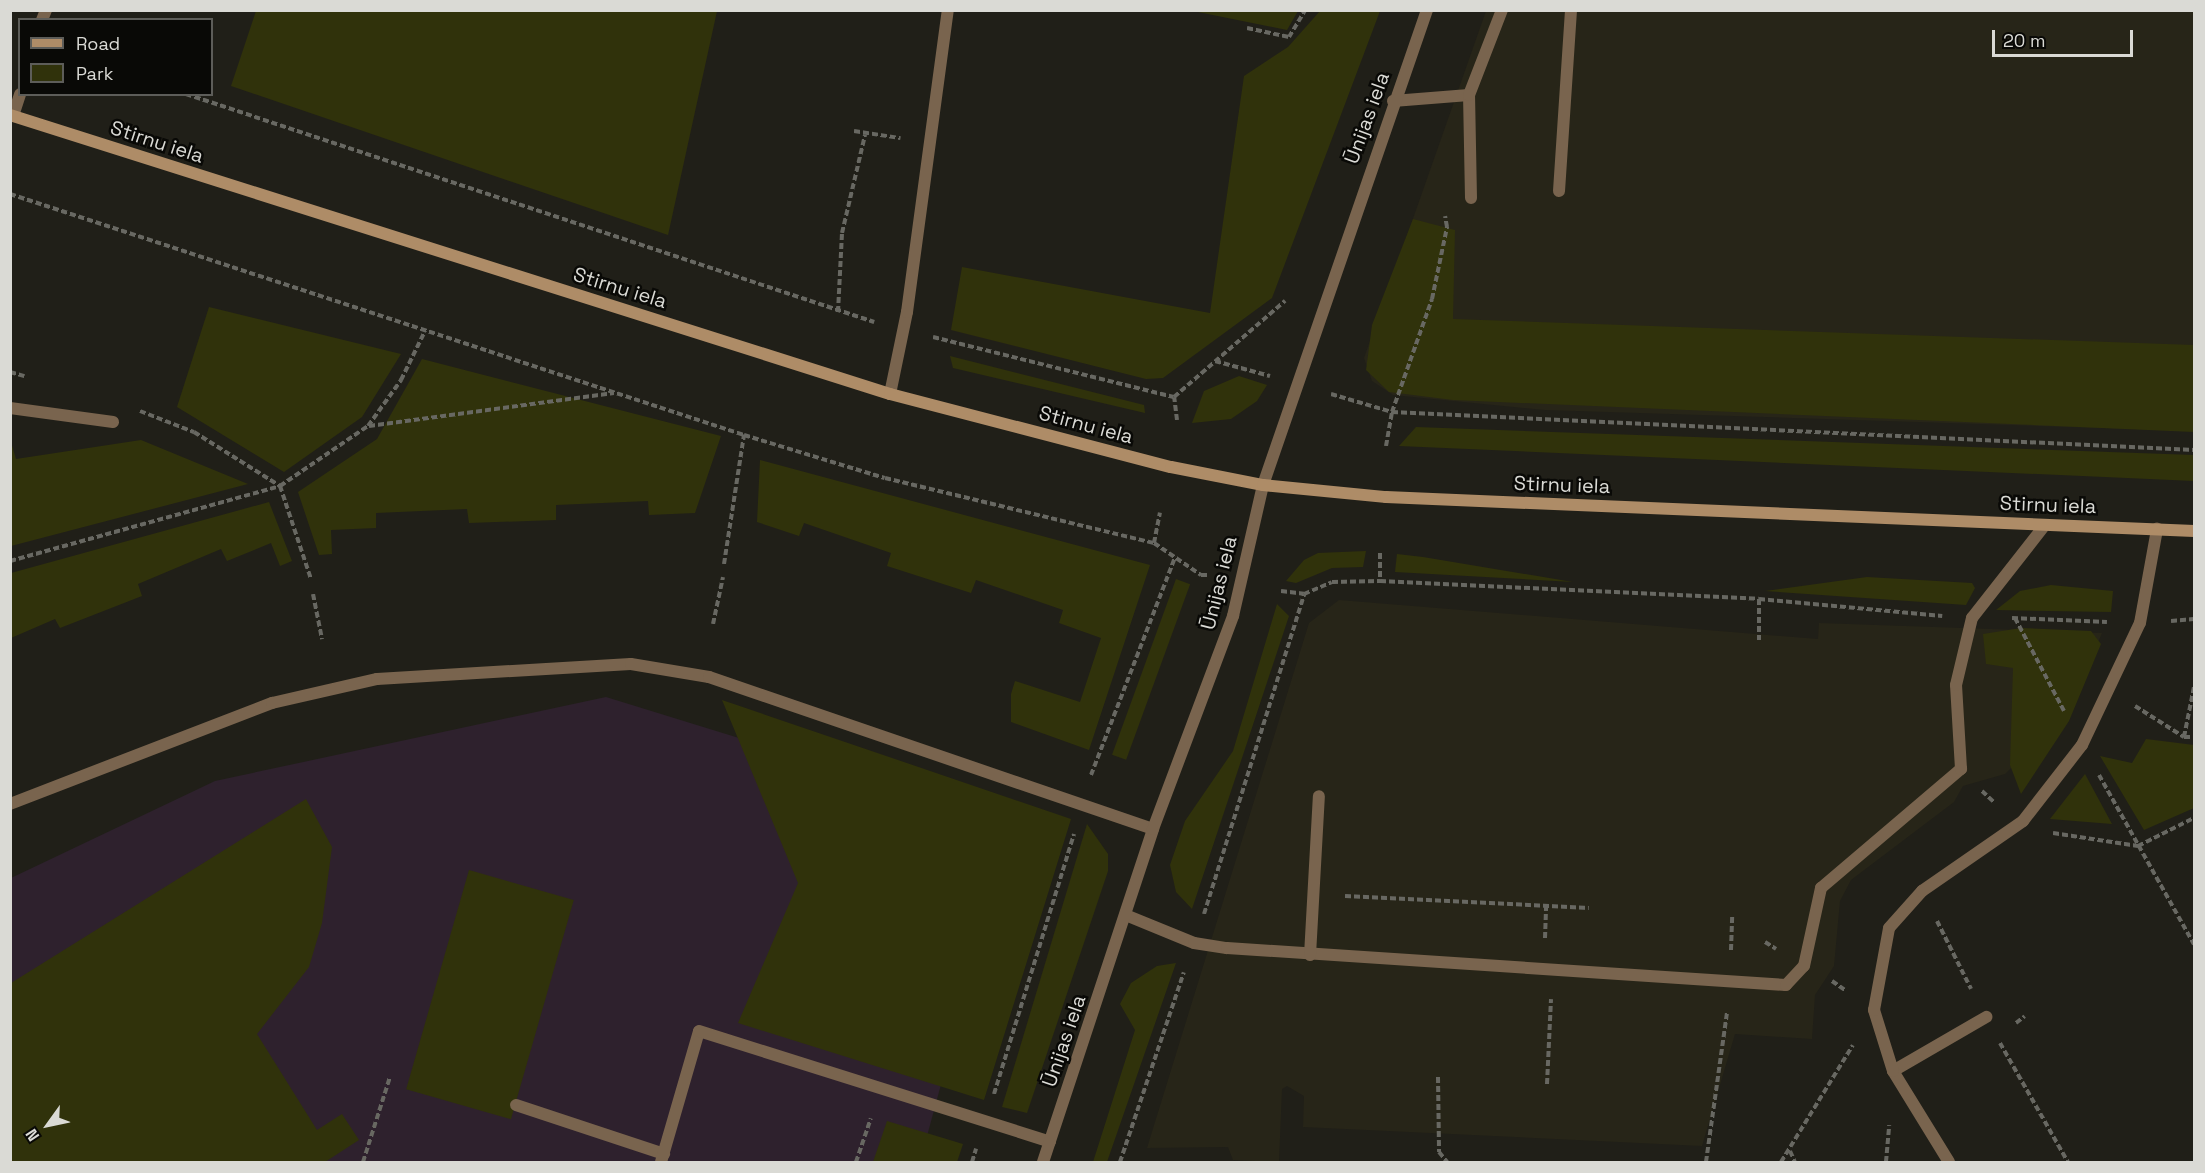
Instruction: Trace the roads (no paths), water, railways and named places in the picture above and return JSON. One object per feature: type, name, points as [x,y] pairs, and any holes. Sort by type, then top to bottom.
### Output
[{"type":"street","points":[[891,394],[903,332],[948,10]]},
{"type":"street","name":"Ūnijas iela","points":[[1043,1162],[1128,916],[1153,829],[1233,616],[1263,485],[1393,101],[1427,10]]},
{"type":"street","points":[[1471,198],[1469,95],[1502,10]]},
{"type":"street","points":[[1559,191],[1571,10]]},
{"type":"street","points":[[1393,101],[1469,95]]},
{"type":"street","points":[[12,116],[19,96]]},
{"type":"street","name":"Stirnu iela","points":[[12,116],[891,394],[1171,467],[1263,485],[1395,498],[2194,531]]},
{"type":"street","points":[[10,408],[113,422]]},
{"type":"street","points":[[1128,916],[1194,943],[1310,955],[1786,984],[1804,966],[1821,888],[1961,769],[1956,685],[1970,623],[2045,525]]},
{"type":"street","points":[[1949,1162],[1893,1071],[1874,1010],[1889,928],[1922,891],[2023,821],[2082,745],[2140,623],[2157,529]]},
{"type":"street","points":[[10,804],[293,698],[377,680],[631,664],[709,677],[1153,829]]},
{"type":"street","points":[[1310,955],[1319,796]]},
{"type":"street","points":[[1893,1071],[1986,1017]]},
{"type":"street","points":[[516,1105],[662,1158],[699,1030],[880,1090],[1050,1142]]}]
